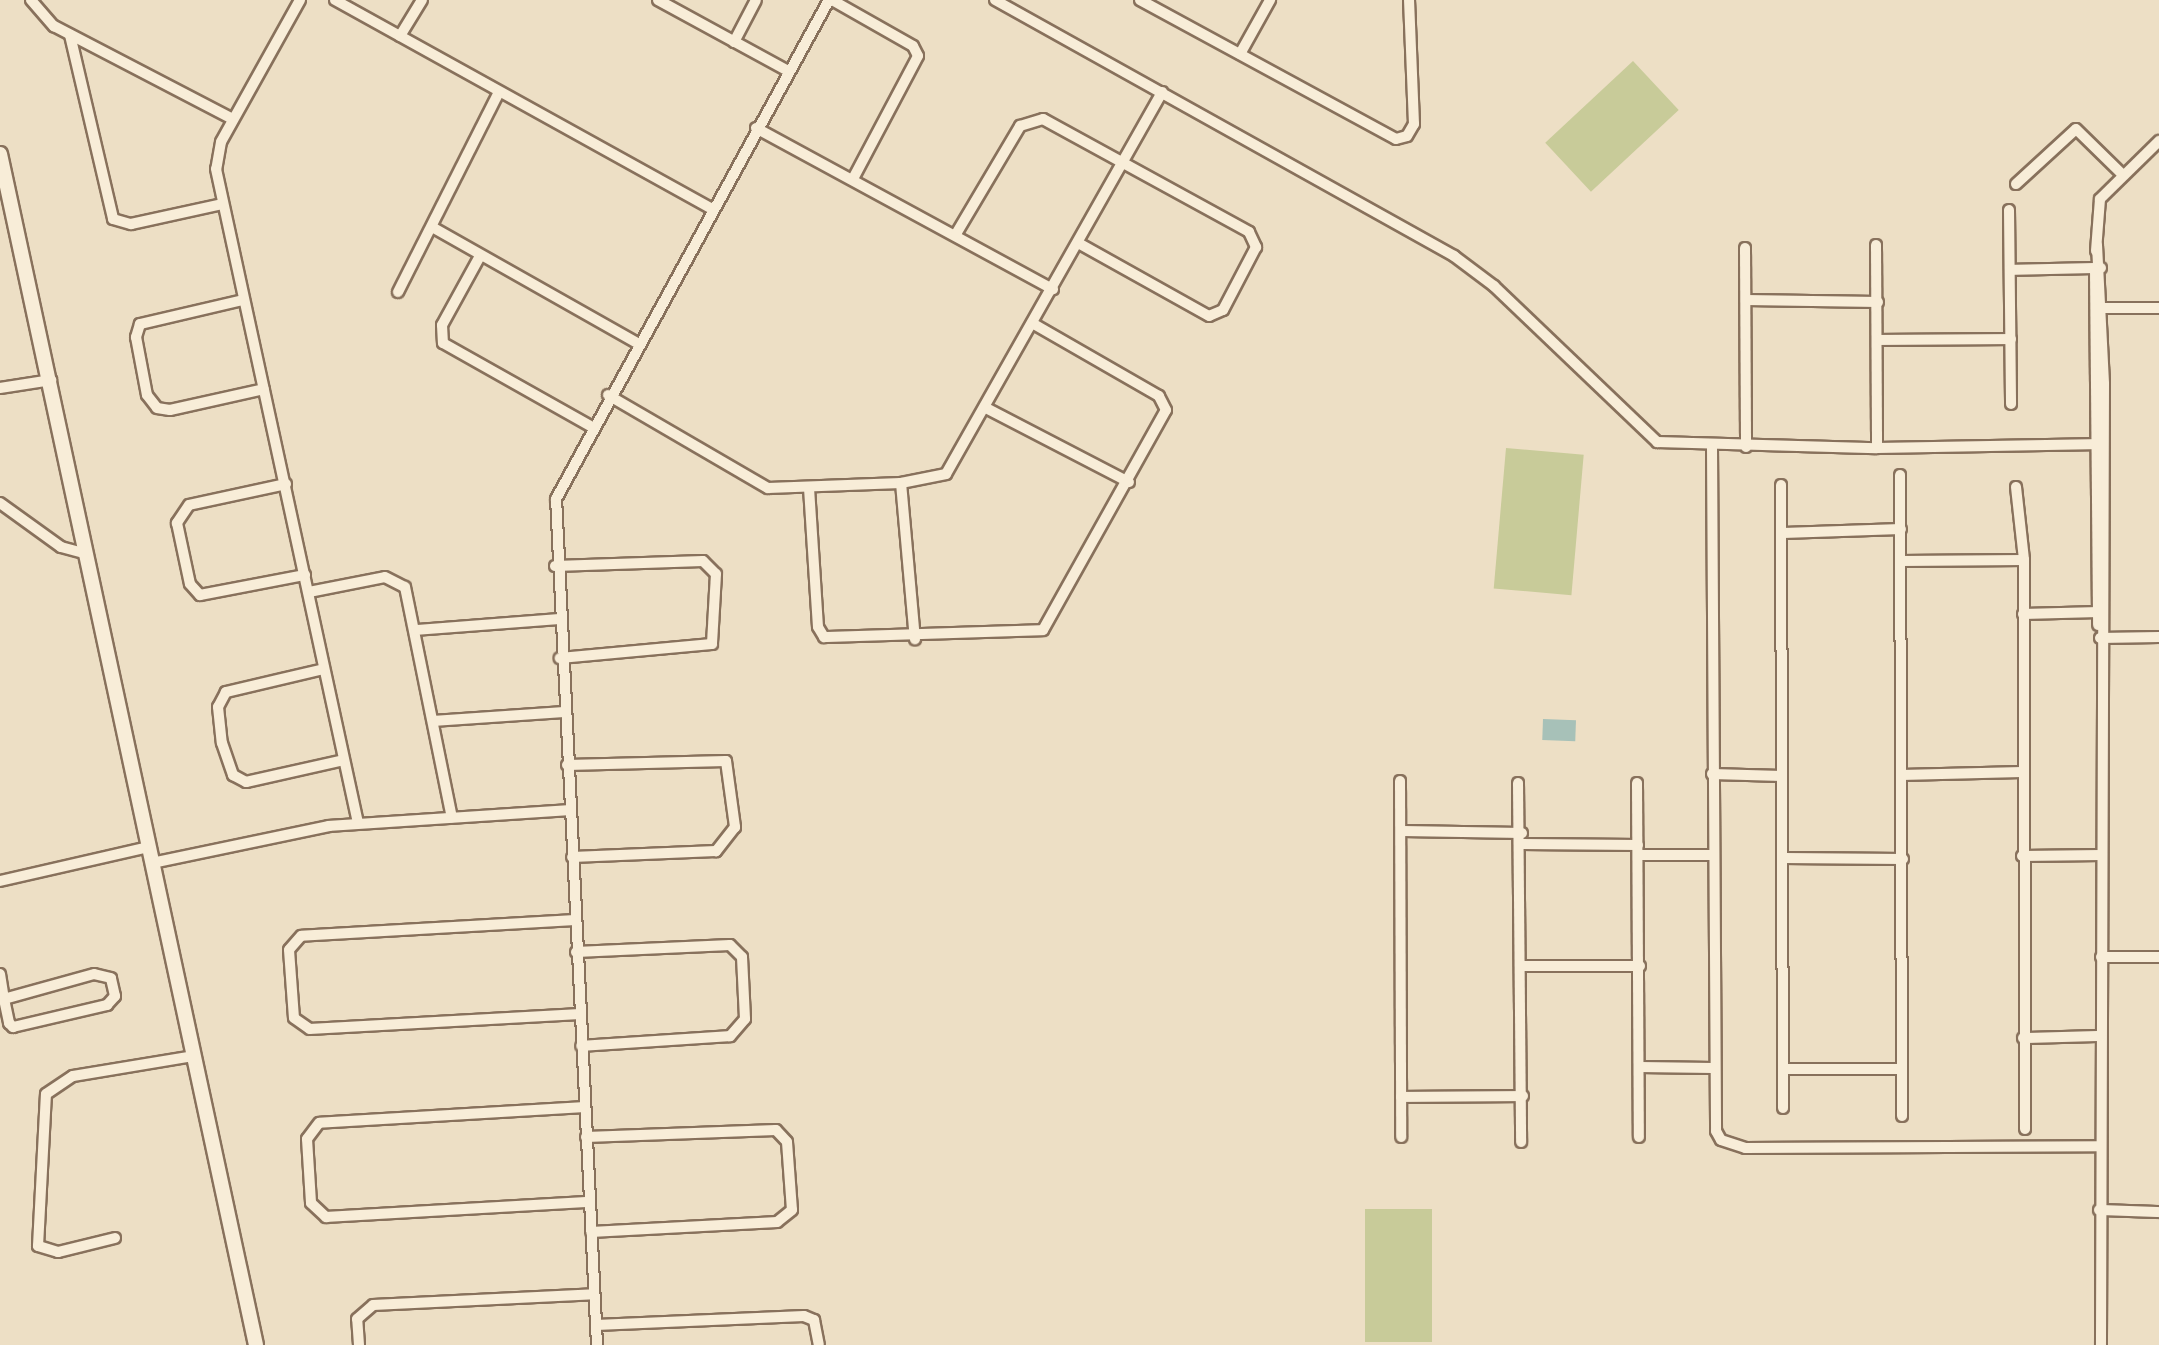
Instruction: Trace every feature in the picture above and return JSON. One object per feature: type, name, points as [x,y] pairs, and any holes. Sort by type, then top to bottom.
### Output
[{"type":"street","points":[[31,0],[45,20],[70,35],[233,119]]},
{"type":"street","points":[[300,0],[233,119],[217,156],[222,204],[286,484],[358,823]]},
{"type":"street","points":[[335,0],[710,208]]},
{"type":"street","points":[[400,36],[422,0]]},
{"type":"street","points":[[658,0],[788,71]]},
{"type":"street","points":[[734,42],[756,0]]},
{"type":"street","points":[[597,1345],[555,566],[556,499],[608,395],[710,208],[831,0],[913,46],[919,59],[853,180]]},
{"type":"street","points":[[995,0],[1454,256],[1509,300],[1647,438],[1712,447],[2098,444]]},
{"type":"street","points":[[1140,0],[1388,136],[1404,138],[1413,124],[1409,0]]},
{"type":"street","points":[[1240,54],[1270,0]]},
{"type":"street","points":[[70,35],[113,219],[131,224],[222,204]]},
{"type":"street","points":[[398,292],[499,92]]},
{"type":"street","points":[[608,395],[754,482],[809,488],[901,483],[946,474],[1080,244],[1162,92]]},
{"type":"street","points":[[956,234],[1028,120],[1048,120],[1125,161],[1255,239],[1254,253],[1226,306],[1203,314],[1080,244]]},
{"type":"street","points":[[756,128],[956,234],[1053,289]]},
{"type":"street","points":[[2016,184],[2076,129],[2122,174]]},
{"type":"street","points":[[2101,1345],[2099,199],[2159,141]]},
{"type":"street","points":[[0,154],[51,380],[256,1345]]},
{"type":"street","points":[[2010,210],[2011,404]]},
{"type":"street","points":[[432,227],[637,342]]},
{"type":"street","points":[[1876,245],[1879,340],[1877,447]]},
{"type":"street","points":[[1745,248],[1746,447]]},
{"type":"street","points":[[480,256],[442,325],[443,343],[592,427]]},
{"type":"street","points":[[2010,270],[2098,268]]},
{"type":"street","points":[[243,300],[141,324],[135,337],[147,395],[156,408],[170,410],[264,389]]},
{"type":"street","points":[[1746,300],[1878,302]]},
{"type":"street","points":[[2099,308],[2159,308]]},
{"type":"street","points":[[809,488],[818,627],[824,637],[915,639],[1043,630],[1166,414],[1165,402],[1034,324]]},
{"type":"street","points":[[1879,340],[2011,339]]},
{"type":"street","points":[[0,388],[51,380]]},
{"type":"street","points":[[986,408],[1129,482]]},
{"type":"street","points":[[1712,447],[1713,1122],[1721,1140],[1733,1146],[2100,1146]]},
{"type":"street","points":[[1900,475],[1902,1116]]},
{"type":"street","points":[[901,483],[915,639]]},
{"type":"street","points":[[286,484],[189,505],[177,523],[190,584],[200,595],[305,575]]},
{"type":"street","points":[[1781,485],[1783,1108]]},
{"type":"street","points":[[2016,487],[2024,560],[2022,856],[2025,1129]]},
{"type":"street","points":[[0,503],[61,547],[88,554]]},
{"type":"street","points":[[1783,533],[1901,529]]},
{"type":"street","points":[[1901,561],[2024,560]]},
{"type":"street","points":[[555,566],[703,561],[716,574],[712,644],[560,659]]},
{"type":"street","points":[[309,592],[394,578],[408,594],[452,817]]},
{"type":"street","points":[[2023,614],[2099,612]]},
{"type":"street","points":[[416,630],[558,619]]},
{"type":"street","points":[[2099,634],[2159,637]]},
{"type":"street","points":[[324,669],[226,692],[218,706],[222,743],[233,775],[246,782],[344,760]]},
{"type":"street","points":[[434,721],[564,712]]},
{"type":"street","points":[[567,765],[726,761],[735,827],[716,851],[572,857]]},
{"type":"street","points":[[1901,775],[2022,772]]},
{"type":"street","points":[[1712,774],[1782,776]]},
{"type":"street","points":[[1400,781],[1403,831],[1401,1137]]},
{"type":"street","points":[[1518,783],[1522,838],[1521,1142]]},
{"type":"street","points":[[1637,783],[1639,1137]]},
{"type":"street","points":[[152,863],[358,823],[569,810]]},
{"type":"street","points":[[1403,831],[1522,838],[1712,855]]},
{"type":"street","points":[[0,881],[149,846]]},
{"type":"street","points":[[2022,856],[2101,855]]},
{"type":"street","points":[[1784,858],[1903,859]]},
{"type":"street","points":[[575,920],[301,936],[289,950],[294,1018],[310,1029],[580,1014]]},
{"type":"street","points":[[576,952],[730,945],[742,957],[745,1019],[730,1036],[580,1046]]},
{"type":"street","points":[[2101,957],[2159,957]]},
{"type":"street","points":[[1523,966],[1640,966]]},
{"type":"street","points":[[0,974],[4,999],[9,1023],[18,1028],[107,1005],[115,996],[111,978],[94,974],[4,999]]},
{"type":"street","points":[[2023,1038],[2101,1036]]},
{"type":"street","points":[[115,1238],[58,1252],[38,1247],[46,1094],[73,1076],[194,1056]]},
{"type":"street","points":[[1640,1067],[1713,1068]]},
{"type":"street","points":[[1783,1069],[1901,1069]]},
{"type":"street","points":[[1401,1097],[1523,1096]]},
{"type":"street","points":[[585,1107],[319,1123],[307,1139],[312,1203],[326,1217],[590,1202]]},
{"type":"street","points":[[586,1137],[776,1130],[787,1142],[792,1210],[777,1222],[590,1232]]},
{"type":"street","points":[[2099,1210],[2159,1212]]},
{"type":"street","points":[[359,1345],[357,1319],[373,1305],[594,1294]]},
{"type":"street","points":[[596,1325],[804,1317],[814,1321],[819,1345]]},
{"type":"green space","points":[[1633,61],[1679,110],[1591,192],[1545,143]]},
{"type":"green space","points":[[1506,448],[1584,455],[1571,595],[1494,588]]},
{"type":"green space","points":[[1365,1209],[1432,1209],[1432,1342],[1365,1342]]},
{"type":"water","points":[[1543,719],[1576,720],[1575,741],[1542,740]]}]
